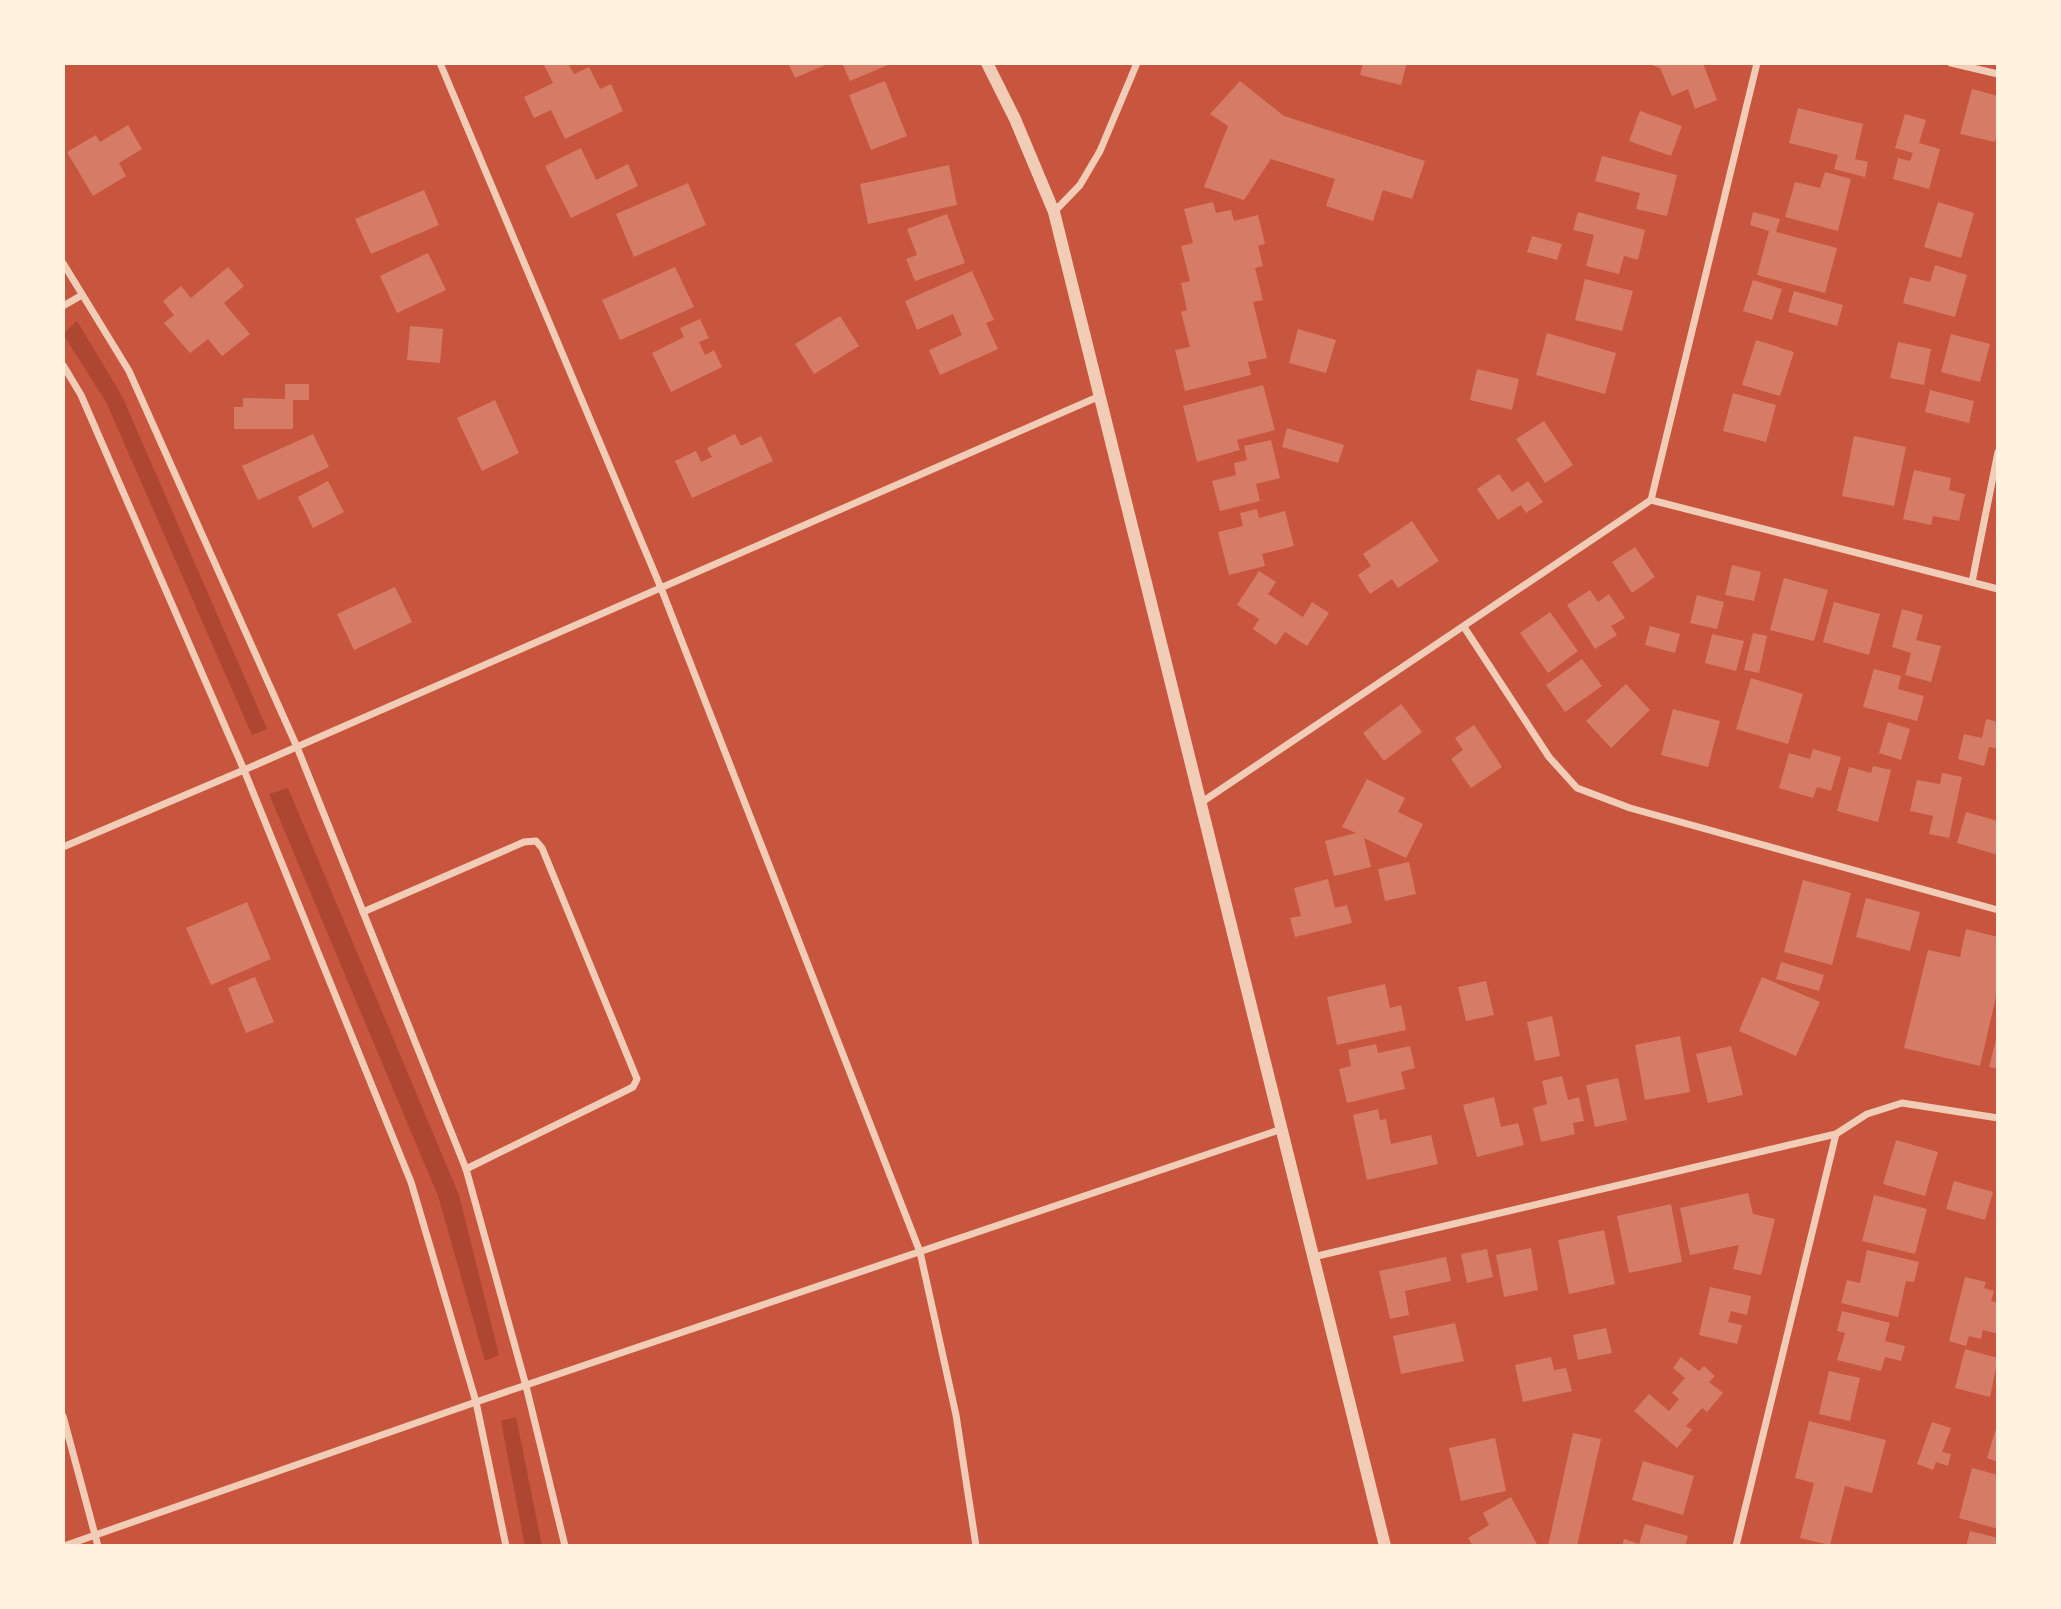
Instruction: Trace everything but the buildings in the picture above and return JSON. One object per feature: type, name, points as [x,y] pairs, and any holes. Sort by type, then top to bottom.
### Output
[{"type":"street","points":[[440,63],[662,588],[920,1252],[956,1415],[976,1546]]},
{"type":"street","points":[[987,63],[1015,119],[1054,212],[1385,1546]]},
{"type":"street","points":[[1054,212],[1080,186],[1100,151],[1137,63]]},
{"type":"street","points":[[1202,803],[1651,500],[1757,63]]},
{"type":"street","points":[[1951,63],[1998,74]]},
{"type":"street","points":[[63,263],[129,371],[297,747],[466,1169],[526,1386],[565,1546]]},
{"type":"street","points":[[63,306],[82,295]]},
{"type":"street","points":[[63,365],[81,395],[244,770],[411,1182],[477,1402],[506,1546]]},
{"type":"street","points":[[63,846],[244,770],[1100,396]]},
{"type":"street","points":[[1972,582],[1998,452]]},
{"type":"street","points":[[1651,500],[1998,589]]},
{"type":"street","points":[[1464,627],[1549,757],[1577,788],[1630,808],[1998,910]]},
{"type":"street","points":[[363,912],[524,842],[537,841],[637,1079],[633,1087],[466,1169]]},
{"type":"street","points":[[1313,1257],[1836,1135],[1867,1114],[1902,1103],[1998,1118]]},
{"type":"street","points":[[64,1546],[477,1402],[1282,1129]]},
{"type":"street","points":[[1736,1546],[1836,1135]]},
{"type":"street","points":[[63,1416],[98,1546]]},
{"type":"shaded area","points":[[77,321],[122,396],[267,729],[252,735],[106,402],[63,334]]},
{"type":"shaded area","points":[[288,788],[459,1195],[499,1355],[485,1361],[438,1196],[269,794]]},
{"type":"shaded area","points":[[516,1417],[542,1546],[525,1546],[501,1421]]}]
